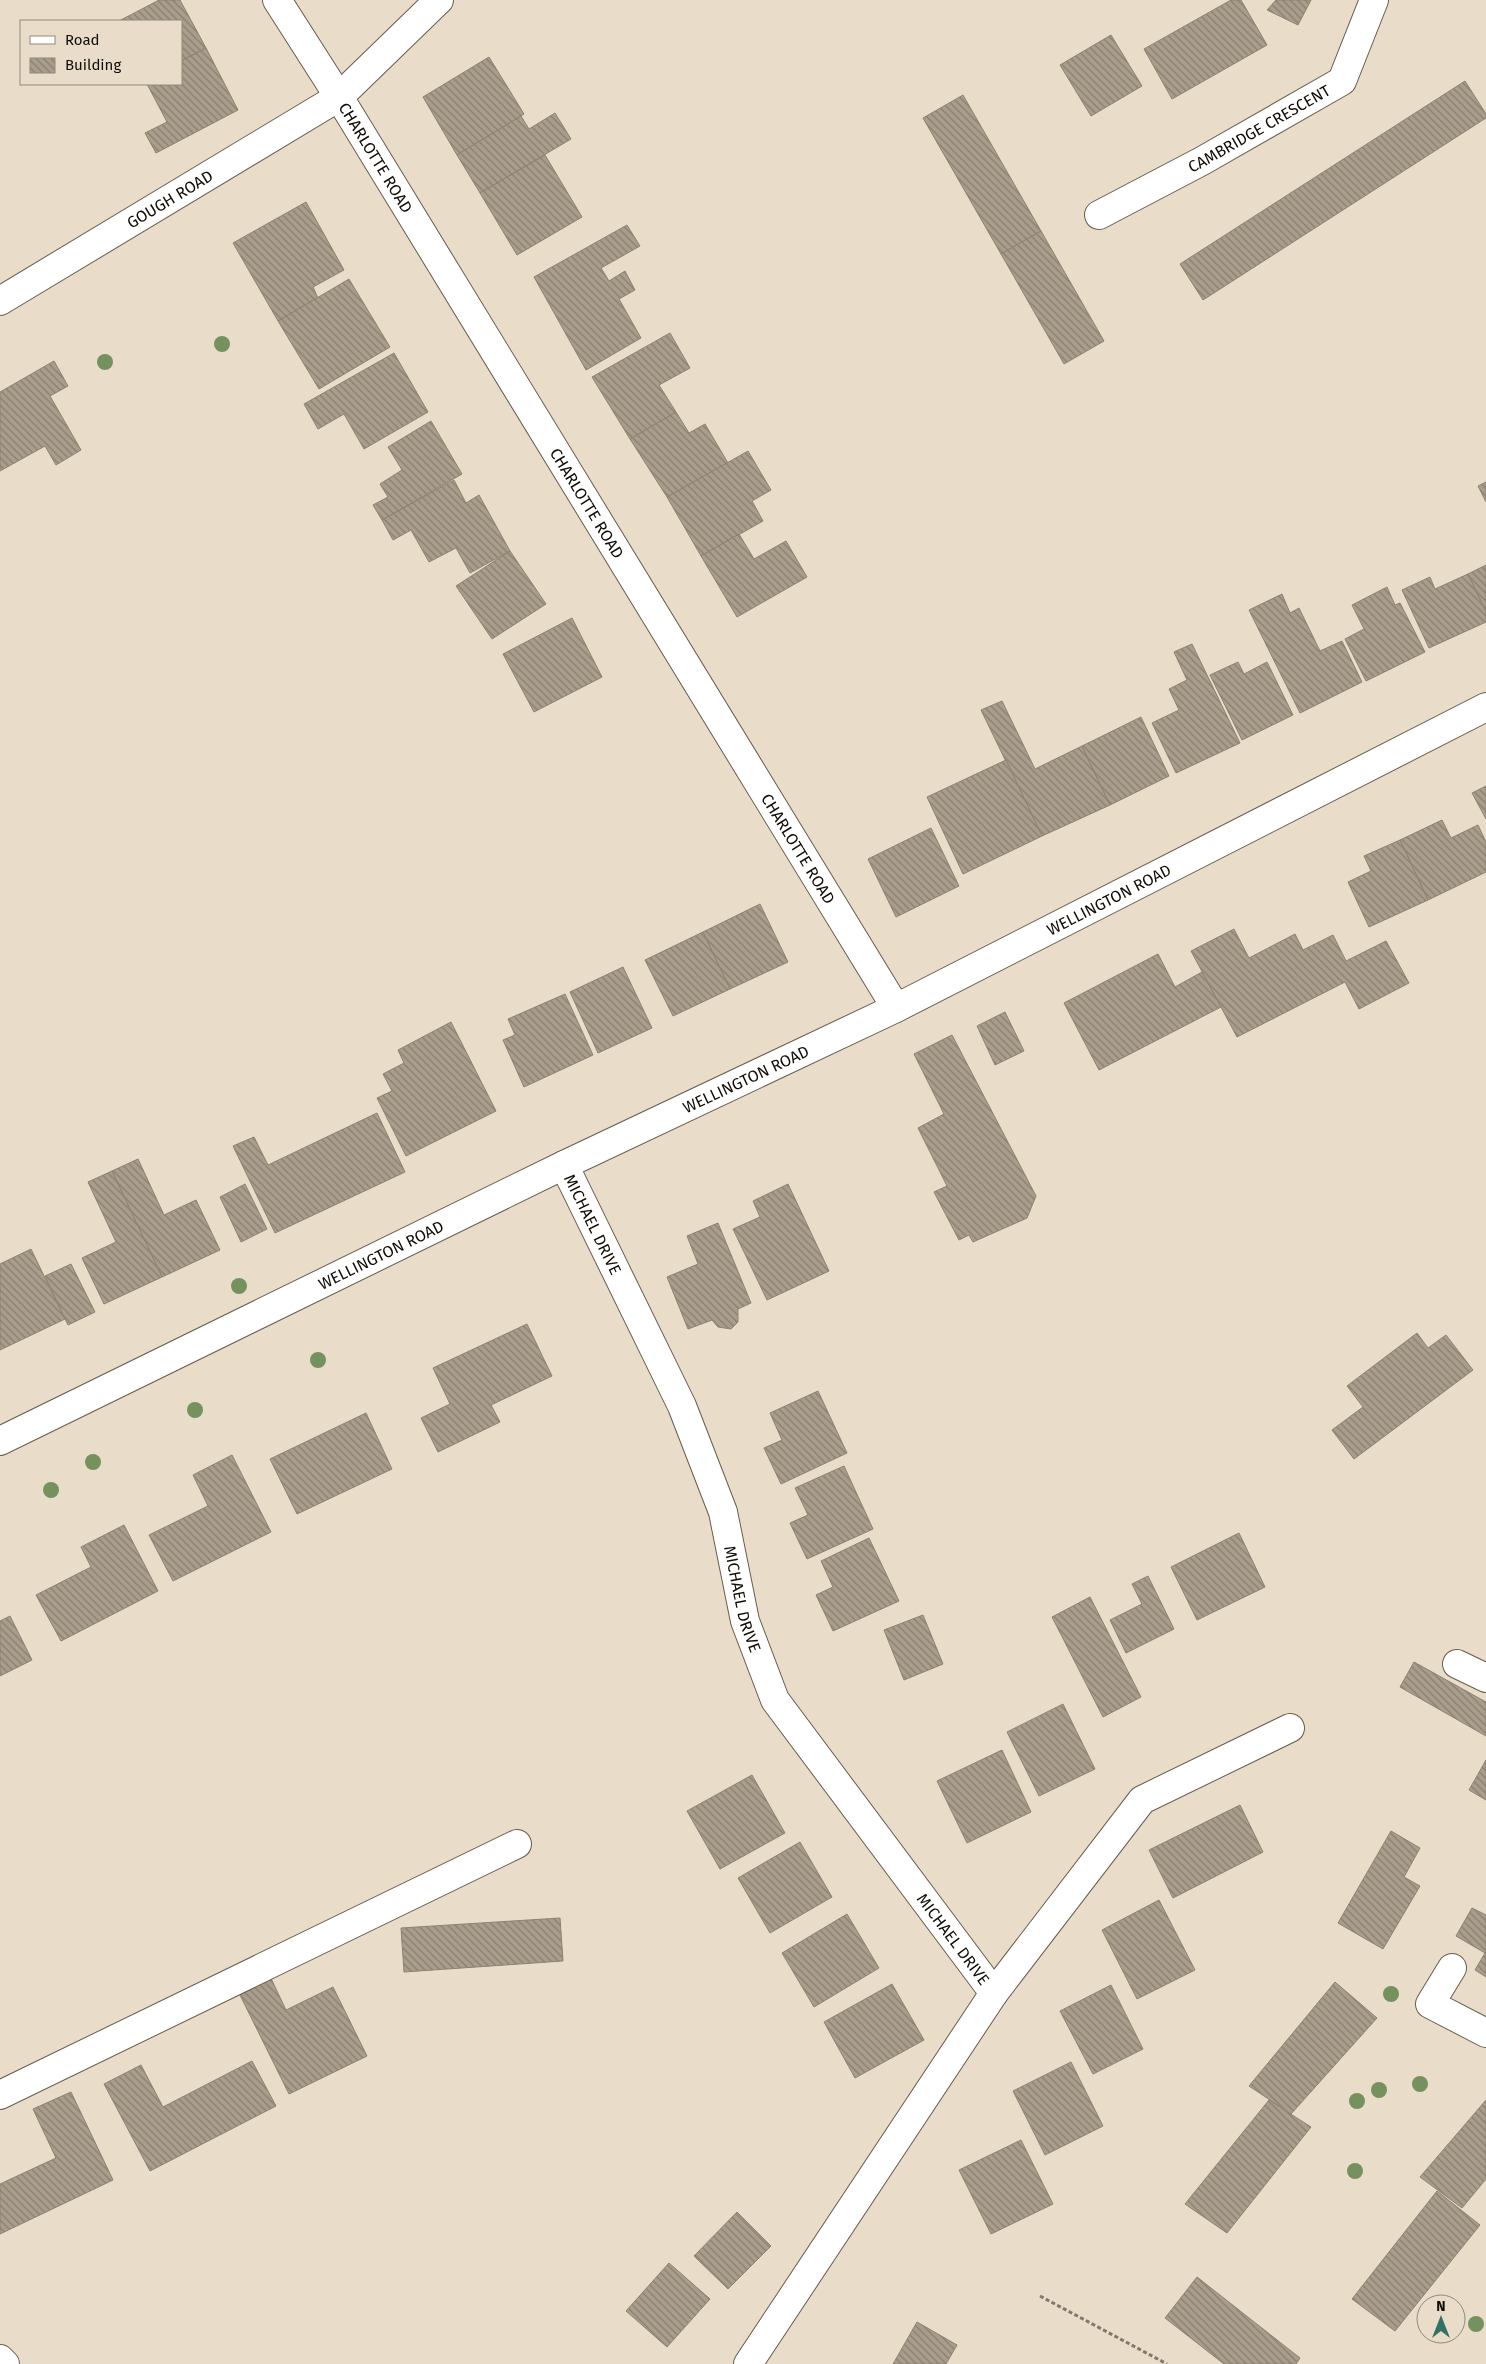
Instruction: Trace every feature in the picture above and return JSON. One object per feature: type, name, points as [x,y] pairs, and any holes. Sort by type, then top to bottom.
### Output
[{"type":"street","name":"CHARLOTTE ROAD","points":[[277,0],[339,97],[896,1008]]},
{"type":"street","name":"GOUGH ROAD","points":[[0,302],[339,97],[439,0]]},
{"type":"street","name":"CAMBRIDGE CRESCENT","points":[[1099,215],[1202,161],[1342,81],[1374,0]]},
{"type":"street","name":"WELLINGTON ROAD","points":[[0,1441],[564,1165],[896,1008],[1486,707]]},
{"type":"street","name":"MICHAEL DRIVE","points":[[564,1165],[682,1406],[723,1512],[745,1621],[775,1700],[994,1993]]},
{"type":"street","points":[[1457,1664],[1486,1678]]},
{"type":"street","name":"MICHAEL DRIVE","points":[[748,2364],[994,1993],[1142,1800],[1290,1728]]},
{"type":"street","points":[[0,2095],[517,1844]]},
{"type":"street","points":[[1452,1968],[1430,2004],[1486,2032]]},
{"type":"street","points":[[0,2359],[5,2364]]},
{"type":"path","points":[[1040,2296],[1167,2364]]},
{"type":"building","points":[[159,0],[180,0],[206,48],[182,60],[182,20],[121,20]]},
{"type":"building","points":[[1231,0],[1241,0],[1267,45],[1172,99],[1144,49]]},
{"type":"building","points":[[1276,0],[1311,0],[1298,25],[1267,10]]},
{"type":"building","points":[[1111,35],[1142,86],[1091,116],[1060,65]]},
{"type":"building","points":[[206,48],[238,110],[156,153],[145,133],[167,122],[148,85],[182,85],[182,60]]},
{"type":"building","points":[[489,57],[524,114],[457,155],[423,97]]},
{"type":"building","points":[[1465,81],[1486,114],[1486,118],[1203,300],[1180,264]]},
{"type":"building","points":[[963,95],[1041,231],[1001,254],[923,118]]},
{"type":"building","points":[[555,113],[571,139],[480,193],[457,155],[521,116],[529,129]]},
{"type":"building","points":[[545,155],[582,217],[517,255],[480,193]]},
{"type":"building","points":[[306,202],[344,270],[313,287],[318,298],[278,321],[233,243]]},
{"type":"building","points":[[627,225],[640,246],[601,268],[609,281],[625,271],[635,290],[619,299],[641,338],[586,370],[534,277]]},
{"type":"building","points":[[1041,231],[1104,341],[1064,364],[1001,254]]},
{"type":"building","points":[[349,279],[390,347],[319,389],[278,321]]},
{"type":"building","points":[[670,333],[690,368],[659,385],[676,412],[630,439],[592,377]]},
{"type":"building","points":[[394,353],[428,412],[364,449],[344,414],[318,429],[304,404]]},
{"type":"building","points":[[54,361],[68,386],[50,396],[81,450],[56,465],[45,446],[0,471],[0,392]]},
{"type":"building","points":[[676,412],[689,433],[705,424],[728,463],[667,497],[630,439]]},
{"type":"building","points":[[431,421],[462,474],[382,520],[373,505],[388,497],[380,484],[402,470],[388,447]]},
{"type":"building","points":[[748,451],[771,490],[752,501],[763,521],[701,556],[667,497]]},
{"type":"building","points":[[454,480],[466,503],[479,495],[510,551],[470,573],[456,548],[429,562],[411,530],[393,540],[382,520]]},
{"type":"building","points":[[1486,482],[1486,502],[1478,486]]},
{"type":"building","points":[[739,534],[754,559],[786,541],[807,577],[737,617],[701,556]]},
{"type":"building","points":[[510,551],[546,604],[492,639],[456,586]]},
{"type":"building","points":[[1486,565],[1486,612],[1468,574]]},
{"type":"building","points":[[1468,574],[1486,612],[1486,622],[1429,648],[1402,590],[1430,577],[1435,589]]},
{"type":"building","points":[[1387,587],[1395,605],[1400,603],[1425,652],[1366,681],[1345,639],[1364,629],[1352,605]]},
{"type":"building","points":[[1282,594],[1290,613],[1299,608],[1320,651],[1342,641],[1362,682],[1300,713],[1249,610]]},
{"type":"building","points":[[572,618],[602,677],[534,712],[503,654]]},
{"type":"building","points":[[1192,644],[1240,743],[1176,773],[1152,723],[1179,710],[1169,689],[1187,680],[1174,652]]},
{"type":"building","points":[[1238,662],[1244,674],[1267,662],[1293,715],[1242,740],[1210,675]]},
{"type":"building","points":[[1002,701],[1035,769],[1082,746],[1110,805],[1042,836],[981,710]]},
{"type":"building","points":[[1141,717],[1169,776],[1110,805],[1082,746]]},
{"type":"building","points":[[1006,760],[1042,836],[963,874],[927,797]]},
{"type":"building","points":[[1486,786],[1486,819],[1472,793]]},
{"type":"building","points":[[1442,820],[1451,838],[1478,825],[1486,842],[1486,872],[1428,900],[1400,840]]},
{"type":"building","points":[[931,828],[959,886],[896,917],[868,859]]},
{"type":"building","points":[[1400,840],[1428,900],[1369,927],[1348,882],[1371,871],[1364,856]]},
{"type":"building","points":[[760,904],[788,962],[730,989],[703,932]]},
{"type":"building","points":[[1234,929],[1249,958],[1295,934],[1303,950],[1333,935],[1346,961],[1386,941],[1409,983],[1359,1009],[1345,982],[1237,1037],[1191,951]]},
{"type":"building","points":[[703,932],[730,989],[673,1016],[645,960]]},
{"type":"building","points":[[1158,954],[1175,987],[1202,972],[1221,1007],[1099,1070],[1064,1003]]},
{"type":"building","points":[[623,967],[652,1028],[598,1053],[570,992]]},
{"type":"building","points":[[565,994],[593,1055],[524,1087],[503,1040],[515,1035],[508,1019]]},
{"type":"building","points":[[1005,1012],[1024,1051],[995,1065],[977,1026]]},
{"type":"building","points":[[451,1022],[496,1111],[406,1156],[377,1098],[392,1091],[383,1074],[404,1063],[398,1050]]},
{"type":"building","points":[[952,1035],[1036,1196],[1027,1218],[973,1242],[969,1235],[959,1240],[934,1192],[947,1186],[918,1128],[944,1114],[914,1054]]},
{"type":"building","points":[[377,1113],[405,1172],[275,1233],[233,1146],[254,1137],[268,1165]]},
{"type":"building","points":[[138,1159],[164,1215],[196,1200],[220,1250],[162,1277],[112,1171]]},
{"type":"building","points":[[112,1171],[162,1277],[104,1304],[82,1258],[116,1242],[88,1182]]},
{"type":"building","points":[[245,1184],[267,1229],[241,1242],[220,1197]]},
{"type":"building","points":[[788,1184],[829,1271],[767,1300],[733,1229],[760,1217],[753,1201]]},
{"type":"building","points":[[718,1223],[751,1303],[738,1309],[738,1322],[731,1329],[718,1327],[712,1320],[688,1329],[667,1277],[698,1264],[687,1236]]},
{"type":"building","points":[[31,1249],[65,1319],[0,1350],[0,1264]]},
{"type":"building","points":[[71,1264],[95,1312],[68,1325],[45,1276]]},
{"type":"building","points":[[527,1324],[552,1376],[491,1405],[500,1422],[438,1452],[421,1418],[450,1404],[433,1368]]},
{"type":"building","points":[[1417,1333],[1428,1348],[1446,1335],[1473,1370],[1354,1459],[1332,1430],[1363,1407],[1347,1386]]},
{"type":"building","points":[[818,1391],[847,1453],[781,1484],[764,1448],[782,1440],[770,1413]]},
{"type":"building","points":[[366,1413],[392,1469],[297,1514],[270,1459]]},
{"type":"building","points":[[232,1455],[271,1532],[173,1581],[149,1535],[208,1506],[193,1475]]},
{"type":"building","points":[[844,1466],[873,1529],[807,1559],[790,1523],[808,1515],[795,1488]]},
{"type":"building","points":[[124,1525],[158,1591],[61,1641],[36,1595],[91,1567],[81,1547]]},
{"type":"building","points":[[1239,1533],[1265,1587],[1197,1620],[1171,1567]]},
{"type":"building","points":[[869,1538],[899,1601],[833,1631],[816,1595],[833,1587],[821,1561]]},
{"type":"building","points":[[1148,1576],[1174,1629],[1126,1653],[1110,1620],[1142,1604],[1132,1584]]},
{"type":"building","points":[[1090,1597],[1141,1697],[1103,1717],[1052,1617]]},
{"type":"building","points":[[923,1615],[943,1664],[904,1680],[884,1630]]},
{"type":"building","points":[[10,1616],[32,1660],[0,1676],[0,1621]]},
{"type":"building","points":[[1414,1662],[1486,1702],[1486,1736],[1400,1687]]},
{"type":"building","points":[[1063,1704],[1095,1769],[1039,1796],[1007,1732]]},
{"type":"building","points":[[1002,1750],[1031,1812],[967,1843],[937,1781]]},
{"type":"building","points":[[1486,1760],[1486,1800],[1469,1790]]},
{"type":"building","points":[[752,1775],[785,1833],[720,1869],[687,1811]]},
{"type":"building","points":[[1240,1805],[1263,1852],[1173,1898],[1149,1850]]},
{"type":"building","points":[[1391,1831],[1420,1848],[1404,1877],[1420,1886],[1383,1949],[1338,1923]]},
{"type":"building","points":[[800,1842],[832,1897],[770,1933],[738,1878]]},
{"type":"building","points":[[1159,1900],[1195,1970],[1137,1999],[1102,1930]]},
{"type":"building","points":[[1472,1908],[1486,1915],[1486,1977],[1475,1970],[1485,1953],[1456,1936]]},
{"type":"building","points":[[847,1914],[879,1968],[814,2007],[782,1953]]},
{"type":"building","points":[[560,1918],[563,1961],[404,1972],[401,1928]]},
{"type":"building","points":[[268,1972],[286,2010],[333,1987],[367,2056],[289,2094],[236,1987]]},
{"type":"building","points":[[1335,1982],[1377,2018],[1291,2114],[1249,2086]]},
{"type":"building","points":[[892,1984],[924,2040],[855,2078],[824,2022]]},
{"type":"building","points":[[1111,1985],[1143,2049],[1093,2074],[1060,2011]]},
{"type":"building","points":[[252,2061],[276,2106],[150,2171],[104,2084],[141,2065],[163,2107]]},
{"type":"building","points":[[1071,2062],[1103,2126],[1045,2155],[1013,2091]]},
{"type":"building","points":[[71,2092],[113,2180],[0,2234],[0,2184],[56,2158],[33,2109]]},
{"type":"building","points":[[1269,2100],[1311,2127],[1227,2233],[1185,2204]]},
{"type":"building","points":[[1486,2100],[1486,2179],[1462,2208],[1420,2177]]},
{"type":"building","points":[[1021,2140],[1053,2204],[991,2234],[959,2170]]},
{"type":"building","points":[[1437,2191],[1480,2225],[1425,2294],[1416,2294],[1416,2305],[1395,2331],[1352,2299]]},
{"type":"building","points":[[737,2212],[771,2246],[728,2289],[694,2256]]},
{"type":"building","points":[[669,2263],[710,2299],[667,2347],[626,2311]]},
{"type":"building","points":[[1197,2277],[1300,2358],[1296,2364],[1224,2364],[1165,2318]]},
{"type":"building","points":[[917,2322],[957,2345],[946,2364],[893,2364]]}]
